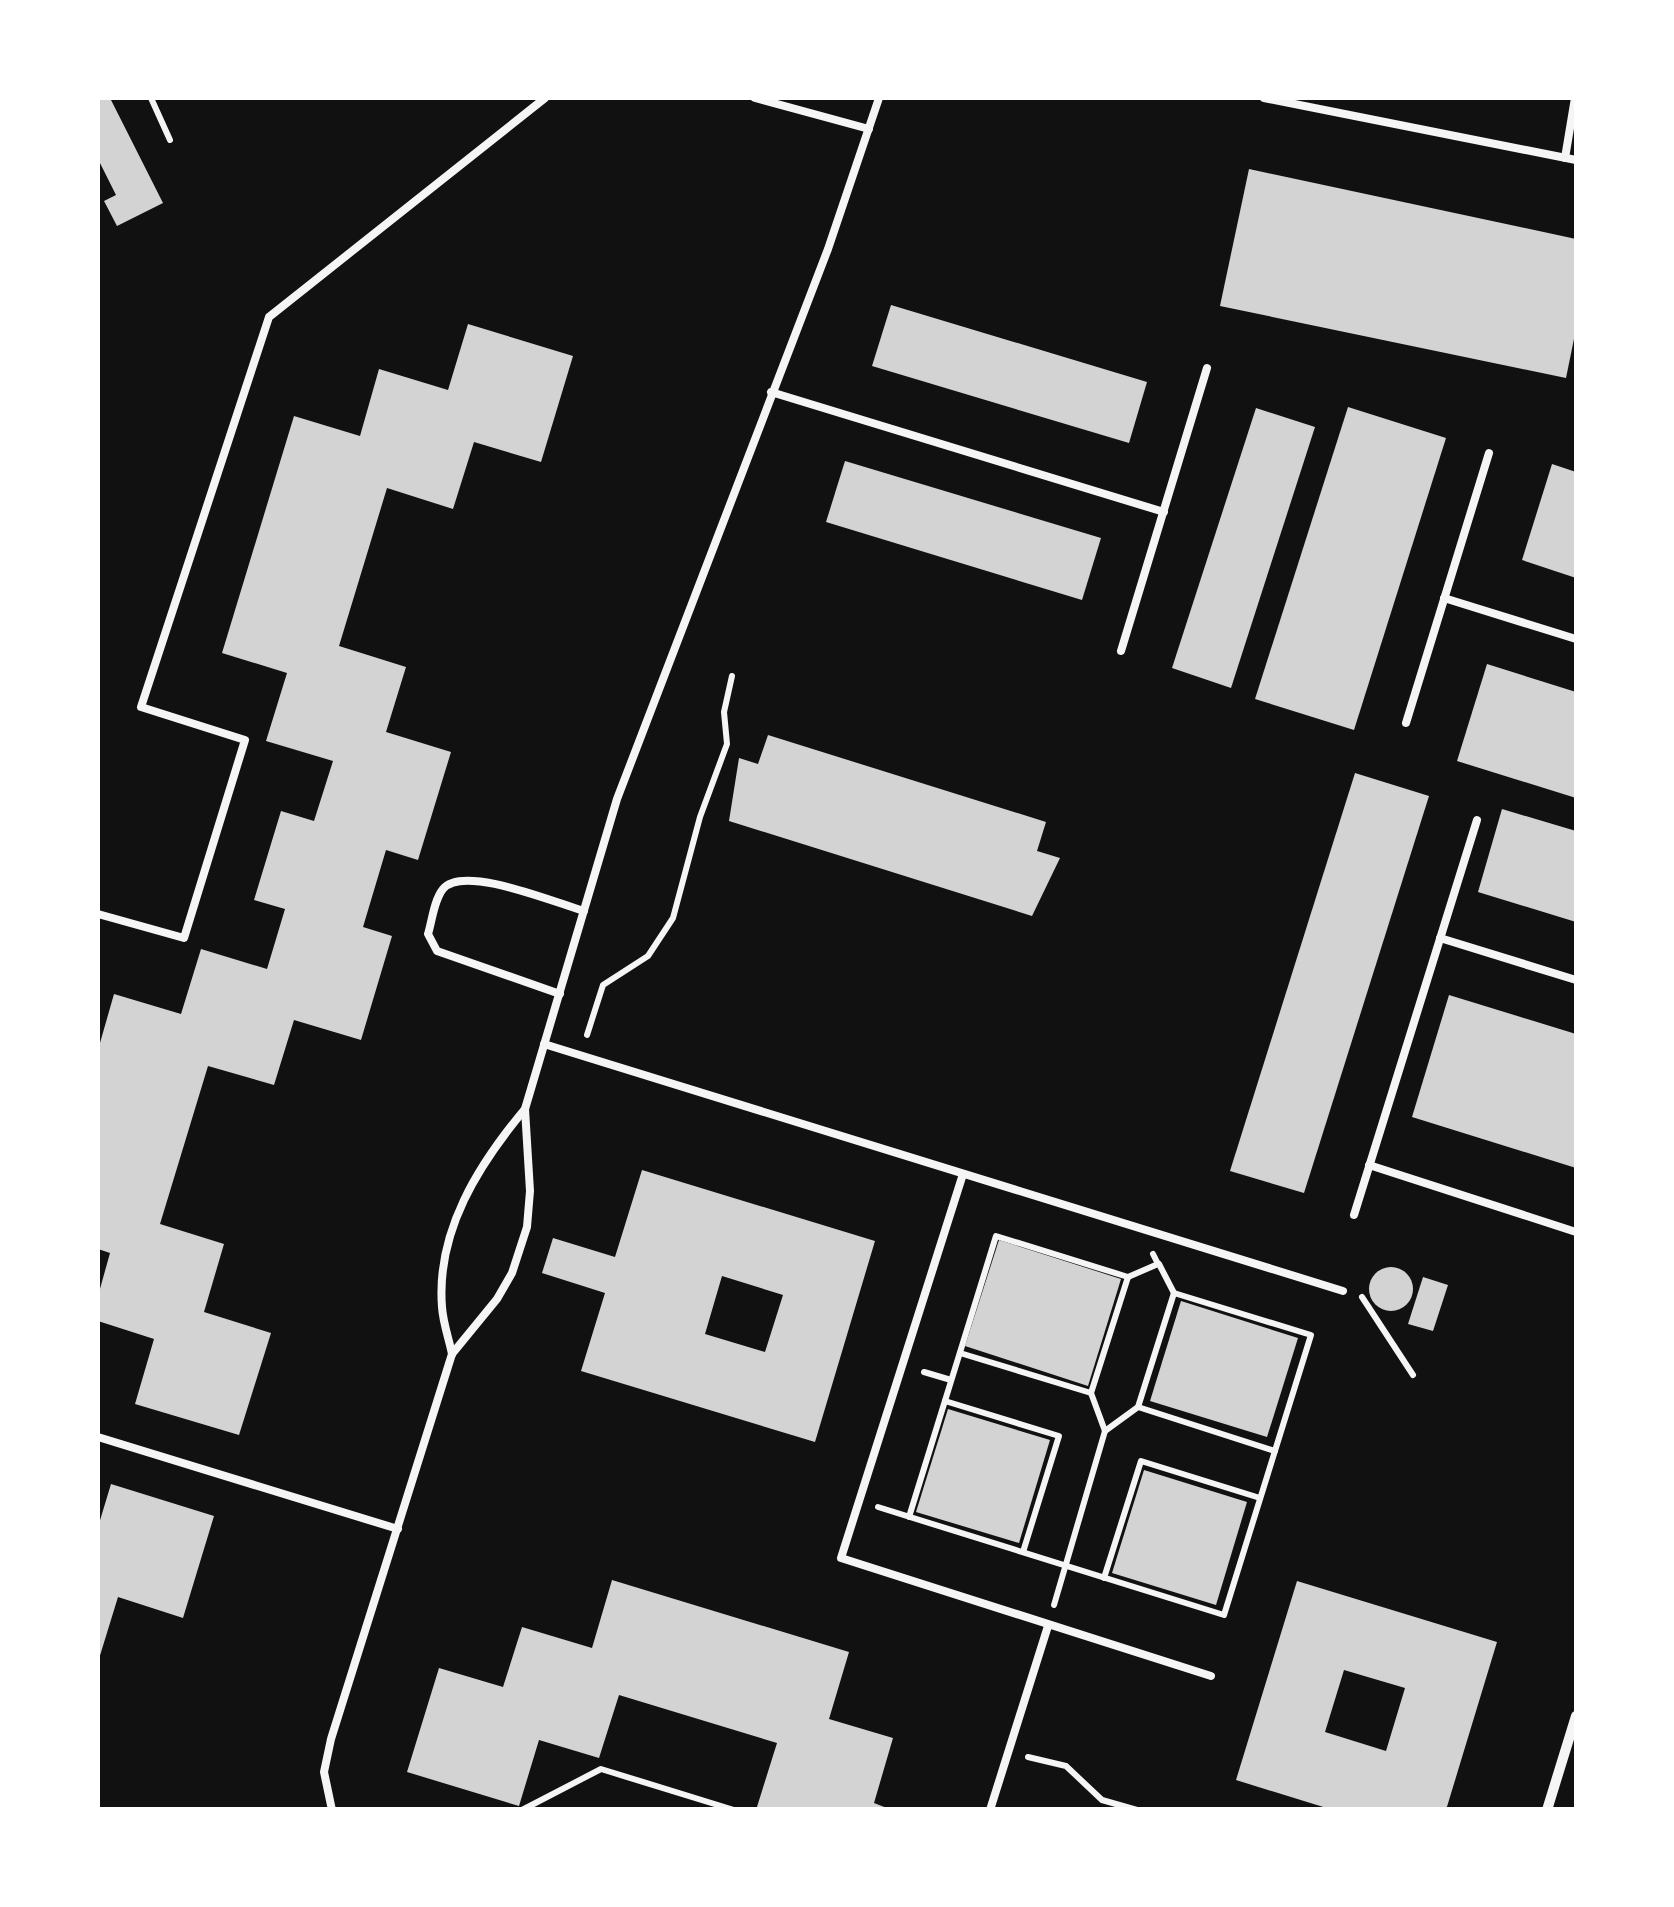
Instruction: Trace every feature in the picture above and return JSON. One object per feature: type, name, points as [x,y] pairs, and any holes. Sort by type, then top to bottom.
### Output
[{"type":"street","points":[[1547,1810],[1576,1716]]},
{"type":"lane","points":[[98,914],[184,938],[245,740],[142,706],[269,317],[545,98]]},
{"type":"lane","points":[[755,98],[869,130]]},
{"type":"lane","points":[[332,1810],[324,1772],[331,1739],[452,1354],[497,1299],[512,1273],[526,1227],[530,1192],[525,1108],[617,799],[828,249],[879,98]]},
{"type":"lane","points":[[1264,98],[1576,160]]},
{"type":"lane","points":[[1565,158],[1575,98]]},
{"type":"lane","points":[[1122,650],[1207,368]]},
{"type":"lane","points":[[771,392],[1164,512]]},
{"type":"lane","points":[[1406,722],[1489,453]]},
{"type":"lane","points":[[1444,598],[1576,639]]},
{"type":"lane","points":[[1354,1215],[1477,820]]},
{"type":"lane","points":[[560,994],[436,951],[428,934],[443,890],[458,879],[478,880],[584,911]]},
{"type":"lane","points":[[1440,938],[1576,980]]},
{"type":"lane","points":[[544,1044],[1343,1291]]},
{"type":"lane","points":[[452,1354],[442,1309],[442,1273],[454,1229],[469,1184],[488,1153],[525,1108]]},
{"type":"lane","points":[[1370,1165],[1576,1232]]},
{"type":"lane","points":[[964,1174],[841,1558],[1210,1676]]},
{"type":"lane","points":[[98,1436],[398,1529]]},
{"type":"lane","points":[[990,1810],[1048,1626]]},
{"type":"path","points":[[150,98],[170,140]]},
{"type":"path","points":[[581,1056],[603,986],[648,956],[672,918],[700,817],[728,744],[724,712],[732,676]]},
{"type":"path","points":[[909,1516],[996,1236],[1128,1278],[1091,1394],[1105,1431],[1048,1626]]},
{"type":"path","points":[[859,1501],[1224,1614],[1311,1336],[1174,1293],[1158,1264],[1189,1244]]},
{"type":"path","points":[[1105,1431],[1138,1408],[1174,1293]]},
{"type":"path","points":[[1364,1298],[1413,1375]]},
{"type":"path","points":[[960,1353],[1091,1394]]},
{"type":"path","points":[[944,1402],[1059,1436],[1023,1552]]},
{"type":"path","points":[[1138,1408],[1275,1451]]},
{"type":"path","points":[[1104,1578],[1141,1461],[1260,1498]]},
{"type":"path","points":[[1008,1751],[1066,1766],[1102,1800],[1137,1810]]},
{"type":"path","points":[[522,1810],[601,1769],[734,1810]]},
{"type":"building","points":[[98,98],[110,98],[163,203],[117,226],[104,201],[116,195],[98,164]]},
{"type":"building","points":[[1249,169],[1576,239],[1576,329],[1566,378],[1220,306]]},
{"type":"building","points":[[891,305],[1147,382],[1129,443],[872,366]]},
{"type":"building","points":[[468,324],[573,356],[541,462],[474,442],[453,509],[387,488],[339,646],[406,667],[386,732],[451,752],[418,860],[386,850],[363,927],[392,936],[361,1040],[294,1020],[274,1085],[208,1066],[160,1224],[224,1244],[204,1312],[271,1333],[239,1435],[135,1404],[154,1339],[98,1321],[98,1296],[110,1253],[98,1249],[98,1050],[114,994],[181,1014],[201,949],[267,969],[285,909],[254,900],[281,811],[314,821],[333,761],[266,741],[287,673],[222,653],[294,416],[360,436],[379,369],[448,390]]},
{"type":"building","points":[[1348,407],[1446,438],[1354,730],[1255,699]]},
{"type":"building","points":[[1256,408],[1315,427],[1231,688],[1172,668]]},
{"type":"building","points":[[845,461],[1101,538],[1082,600],[826,522]]},
{"type":"building","points":[[1552,464],[1576,472],[1576,578],[1522,560]]},
{"type":"building","points":[[1487,664],[1576,692],[1576,798],[1457,761]]},
{"type":"building","points":[[768,735],[1046,822],[1037,851],[1060,858],[1032,916],[729,821],[739,758],[758,764]]},
{"type":"building","points":[[1355,773],[1429,796],[1304,1193],[1230,1171]]},
{"type":"building","points":[[1502,809],[1576,831],[1576,922],[1478,892]]},
{"type":"building","points":[[1449,995],[1576,1034],[1576,1168],[1412,1117]]},
{"type":"building","points":[[642,1170],[875,1241],[815,1442],[581,1371],[605,1293],[542,1273],[553,1238],[615,1257]],"holes":[[[722,1276],[783,1295],[765,1352],[705,1334]]]},
{"type":"building","points":[[999,1240],[1121,1279],[1088,1386],[965,1346]]},
{"type":"building","points":[[1391,1267],[1407,1273],[1413,1289],[1407,1305],[1391,1311],[1375,1305],[1369,1289],[1375,1273]]},
{"type":"building","points":[[1423,1277],[1448,1285],[1433,1331],[1408,1324]]},
{"type":"building","points":[[1181,1301],[1298,1338],[1267,1437],[1150,1401]]},
{"type":"building","points":[[948,1409],[1050,1440],[1019,1543],[916,1512]]},
{"type":"building","points":[[1144,1470],[1247,1502],[1216,1605],[1112,1573]]},
{"type":"building","points":[[111,1484],[214,1516],[183,1618],[118,1597],[98,1662],[98,1527]]},
{"type":"building","points":[[612,1580],[849,1652],[829,1719],[893,1738],[874,1803],[892,1810],[756,1810],[777,1743],[619,1695],[599,1758],[539,1740],[519,1806],[407,1772],[439,1668],[503,1687],[522,1627],[592,1648]]},
{"type":"building","points":[[1297,1581],[1497,1642],[1446,1810],[1333,1810],[1236,1780]],"holes":[[[1344,1670],[1405,1688],[1386,1751],[1325,1732]]]}]
